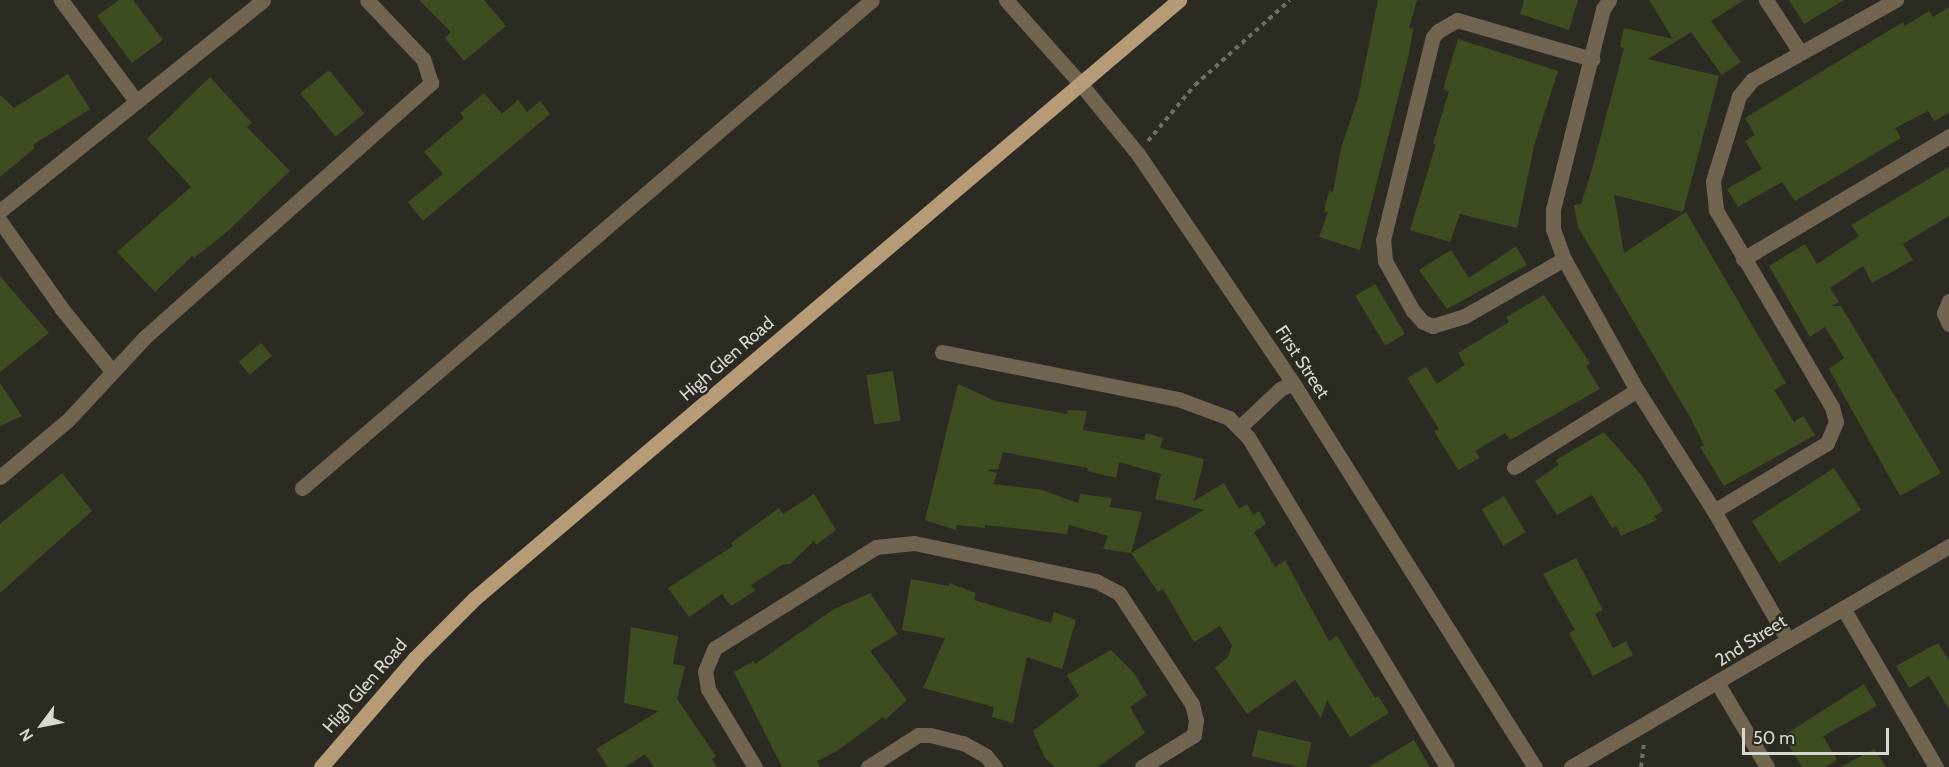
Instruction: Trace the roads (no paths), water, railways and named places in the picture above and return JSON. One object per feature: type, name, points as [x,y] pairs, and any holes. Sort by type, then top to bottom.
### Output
[{"type":"main road","name":"High Glen Road","points":[[321,767],[415,658],[475,598],[1079,82],[1179,0]]},
{"type":"street","points":[[61,0],[135,101]]},
{"type":"street","points":[[0,211],[263,0]]},
{"type":"street","points":[[0,477],[68,420],[112,371],[431,83],[423,59],[367,0]]},
{"type":"street","points":[[302,488],[872,0]]},
{"type":"street","name":"First Street","points":[[1006,0],[1079,82],[1138,154],[1293,383],[1535,767]]},
{"type":"street","points":[[1609,0],[1553,209],[1553,229],[1564,259],[1637,390],[1714,511],[1788,640]]},
{"type":"street","points":[[1766,0],[1800,52]]},
{"type":"street","points":[[1714,511],[1827,443],[1835,428],[1832,407],[1716,210],[1713,181],[1742,89],[1800,52],[1896,0]]},
{"type":"street","points":[[1564,259],[1465,316],[1433,326],[1423,322],[1413,311],[1385,261],[1383,240],[1433,38],[1438,31],[1457,20],[1592,59]]},
{"type":"street","points":[[1743,258],[1949,136]]},
{"type":"street","points":[[0,221],[62,309],[112,371]]},
{"type":"street","points":[[1949,301],[1944,313],[1949,324]]},
{"type":"street","points":[[942,352],[1178,399],[1211,408],[1240,427],[1447,767]]},
{"type":"street","points":[[1240,427],[1280,389],[1293,383]]},
{"type":"street","points":[[1514,467],[1637,390]]},
{"type":"street","points":[[755,767],[708,689],[705,671],[715,648],[876,547],[900,543],[1078,577],[1119,593],[1192,704],[1196,720],[1194,735],[1142,767]]},
{"type":"street","name":"2nd Street","points":[[1571,767],[1718,684],[1788,640],[1949,546]]},
{"type":"street","points":[[1843,608],[1936,767]]},
{"type":"street","points":[[1718,684],[1767,767]]},
{"type":"street","points":[[868,767],[918,735],[930,735],[963,743],[986,756],[995,767]]}]
